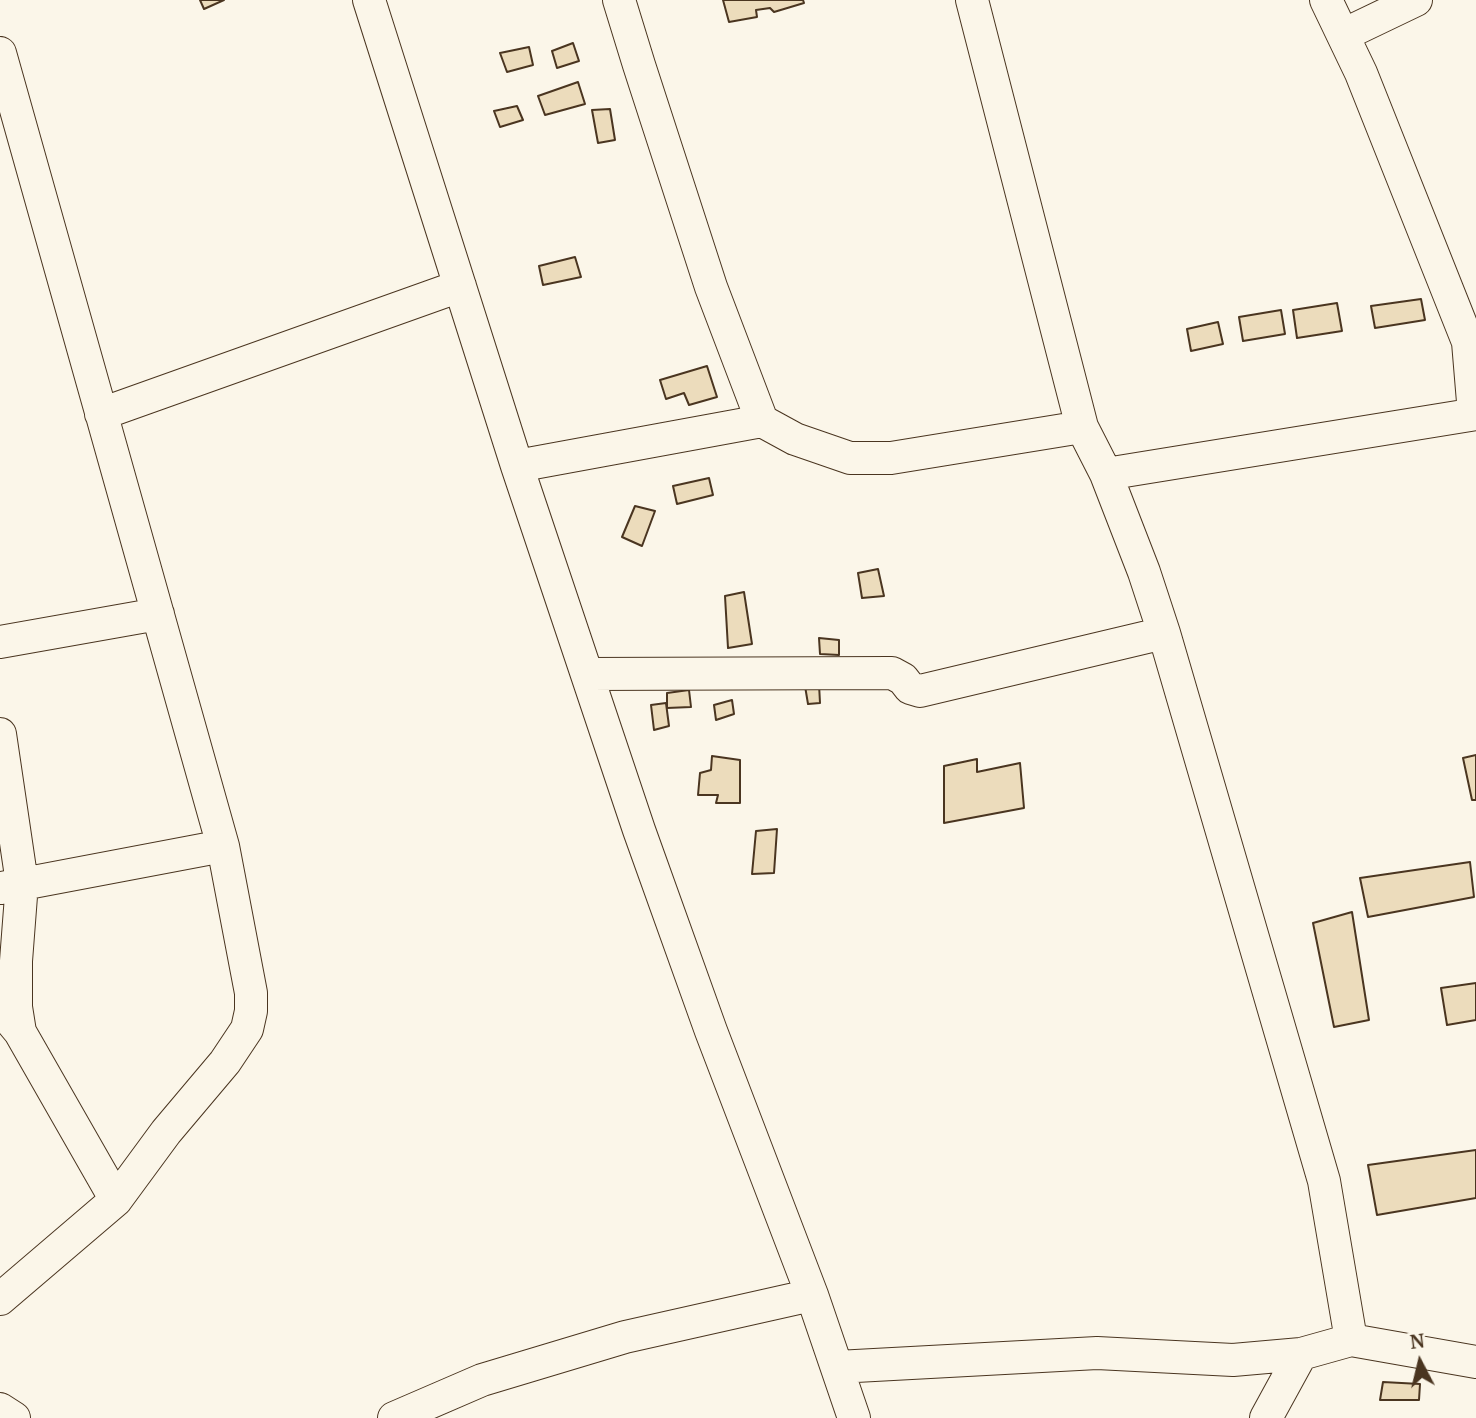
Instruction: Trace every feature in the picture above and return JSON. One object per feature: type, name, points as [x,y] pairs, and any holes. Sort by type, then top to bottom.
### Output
[{"type":"street","points":[[369,0],[517,466],[639,830],[812,1295],[854,1418]]},
{"type":"street","points":[[619,0],[711,286],[762,421]]},
{"type":"street","points":[[972,0],[1082,427],[1106,474],[1144,572],[1164,633],[1324,1181],[1351,1340]]},
{"type":"street","points":[[1106,474],[1475,414],[1468,342],[1361,74],[1326,0]]},
{"type":"street","points":[[1343,35],[1416,0]]},
{"type":"street","points":[[0,53],[223,846],[251,993],[247,1029],[225,1062],[166,1132],[116,1200],[0,1299]]},
{"type":"street","points":[[101,414],[460,286]]},
{"type":"street","points":[[517,466],[762,421],[795,439],[850,458],[891,458],[1082,427]]},
{"type":"street","points":[[0,642],[158,614]]},
{"type":"street","points":[[587,674],[892,673],[903,679],[910,688],[920,691],[1164,633]]},
{"type":"street","points":[[0,734],[16,961],[16,1007],[20,1032]]},
{"type":"street","points":[[11,885],[223,846]]},
{"type":"street","points":[[0,1007],[20,1032],[116,1200]]},
{"type":"street","points":[[394,1418],[482,1380],[625,1337],[812,1295]]},
{"type":"street","points":[[837,1367],[1097,1353],[1233,1360],[1301,1354],[1351,1340],[1476,1362]]},
{"type":"street","points":[[1266,1418],[1301,1354]]},
{"type":"street","points":[[0,1409],[14,1418]]},
{"type":"building","points":[[200,0],[224,0],[204,9]]},
{"type":"building","points":[[723,0],[803,0],[804,3],[774,12],[770,8],[756,10],[757,17],[729,22]]},
{"type":"building","points":[[573,43],[579,61],[557,68],[552,51]]},
{"type":"building","points":[[529,47],[533,65],[507,72],[500,53]]},
{"type":"building","points":[[578,82],[585,104],[545,115],[538,96]]},
{"type":"building","points":[[517,106],[523,120],[500,127],[494,111]]},
{"type":"building","points":[[610,109],[615,140],[598,143],[592,110]]},
{"type":"building","points":[[575,257],[581,277],[543,285],[539,266]]},
{"type":"building","points":[[1421,299],[1425,320],[1375,328],[1371,306]]},
{"type":"building","points":[[1337,303],[1342,331],[1297,338],[1293,310]]},
{"type":"building","points":[[1281,310],[1285,334],[1243,341],[1239,317]]},
{"type":"building","points":[[1218,322],[1223,344],[1191,351],[1187,329]]},
{"type":"building","points":[[707,366],[717,397],[689,405],[684,393],[666,399],[660,380]]},
{"type":"building","points":[[709,478],[713,495],[677,504],[673,486]]},
{"type":"building","points":[[635,506],[655,511],[642,546],[622,537]]},
{"type":"building","points":[[878,569],[884,596],[862,598],[858,573]]},
{"type":"building","points":[[744,592],[752,644],[728,648],[725,596]]},
{"type":"building","points":[[819,638],[839,640],[839,655],[820,654]]},
{"type":"building","points":[[819,684],[820,703],[808,704],[805,686]]},
{"type":"building","points":[[689,690],[691,707],[667,708],[667,693]]},
{"type":"building","points":[[732,700],[734,714],[716,720],[714,705]]},
{"type":"building","points":[[666,703],[669,726],[654,730],[651,705]]},
{"type":"building","points":[[1476,755],[1476,800],[1472,800],[1463,758]]},
{"type":"building","points":[[712,756],[740,760],[740,803],[716,803],[718,795],[698,795],[700,773],[711,770]]},
{"type":"building","points":[[977,759],[977,772],[1020,763],[1024,808],[944,823],[944,766]]},
{"type":"building","points":[[777,829],[774,873],[752,874],[756,831]]},
{"type":"building","points":[[1470,862],[1474,897],[1368,917],[1360,878]]},
{"type":"building","points":[[1352,912],[1369,1020],[1334,1027],[1313,923]]},
{"type":"building","points":[[1476,983],[1476,1020],[1447,1025],[1441,988]]},
{"type":"building","points":[[1476,1150],[1476,1198],[1377,1215],[1368,1165]]},
{"type":"building","points":[[1383,1382],[1420,1384],[1419,1400],[1380,1400]]}]
